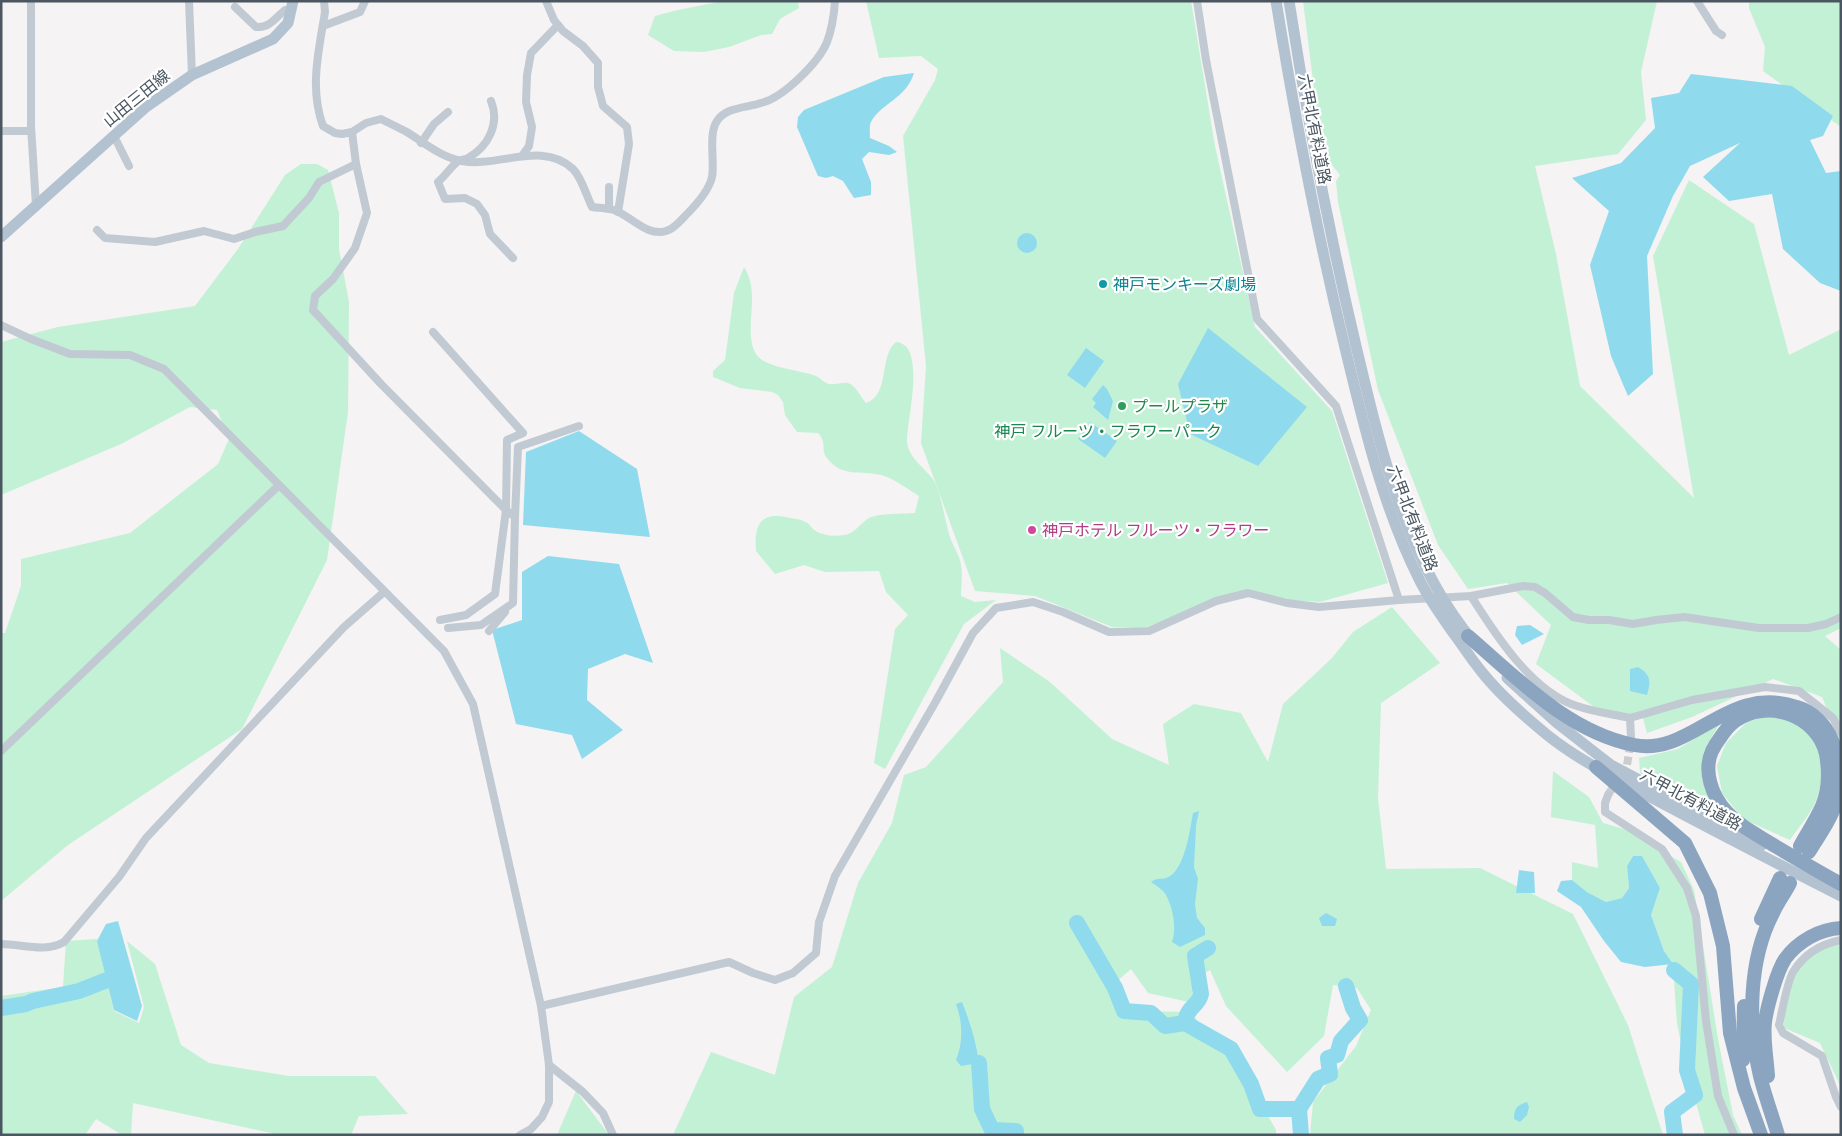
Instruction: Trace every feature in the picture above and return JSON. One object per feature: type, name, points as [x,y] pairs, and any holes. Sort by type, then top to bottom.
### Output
[{"type":"highway","points":[[1468,636],[1533,692],[1575,722],[1617,741],[1636,746],[1664,744],[1680,738],[1731,710],[1758,702],[1784,702],[1802,708],[1817,718],[1829,732],[1835,747],[1838,766],[1838,789],[1832,813],[1804,849],[1822,806],[1828,786],[1828,768],[1824,747],[1806,722],[1796,716],[1777,711],[1760,711],[1749,714],[1735,721],[1726,730],[1712,752],[1708,768],[1716,798],[1740,825],[1841,885]]},
{"type":"highway","points":[[1596,767],[1685,843],[1710,893],[1723,946],[1730,1033],[1744,1088],[1761,1135]]},
{"type":"highway","points":[[1744,1088],[1742,1033],[1745,983],[1757,929],[1785,881],[1758,956],[1753,979],[1752,1021],[1760,1076],[1778,1135]]},
{"type":"highway","points":[[1771,1112],[1765,1023],[1770,997],[1785,959],[1806,939],[1828,929],[1841,928]]},
{"type":"main road","name":"六甲北有料道路","points":[[1276,1],[1289,83],[1327,273],[1366,435],[1384,497],[1400,537],[1421,583],[1444,620],[1482,672],[1513,705],[1549,736],[1596,767],[1713,831],[1750,848],[1841,896]]},
{"type":"main road","name":"六甲北有料道路","points":[[1289,1],[1323,199],[1378,432],[1411,535],[1432,580],[1468,636],[1494,665],[1522,693],[1611,765],[1841,885]]},
{"type":"main road","name":"山田三田線","points":[[1,237],[159,97],[192,75],[273,39],[288,23],[292,6]]},
{"type":"street","points":[[30,1],[31,131],[36,206]]},
{"type":"street","points":[[189,1],[192,75]]},
{"type":"street","points":[[324,1],[325,12],[315,93],[317,111],[323,126],[342,134],[352,132],[366,123],[381,119],[450,158],[494,162],[522,156],[545,157],[558,160],[573,169],[592,207],[618,212],[646,229],[656,232],[666,232],[678,224],[705,192],[712,178],[714,128],[717,120],[727,111],[764,103],[780,94],[817,58],[826,43],[834,14],[835,1]]},
{"type":"street","points":[[323,26],[360,12],[365,1]]},
{"type":"street","points":[[546,1],[558,25],[583,46],[598,63],[598,87],[603,106],[627,127],[629,144],[618,212]]},
{"type":"street","points":[[1197,1],[1206,60],[1257,319],[1336,406],[1399,600]]},
{"type":"street","points":[[1698,1],[1716,31],[1722,35]]},
{"type":"street","points":[[235,7],[256,27],[263,28],[292,6]]},
{"type":"street","points":[[522,156],[529,146],[532,127],[526,102],[527,75],[531,53],[558,25]]},
{"type":"street","points":[[491,101],[494,110],[494,129],[486,143],[468,158],[459,160],[438,182],[445,199],[465,198],[477,204],[485,215],[490,234],[513,258]]},
{"type":"street","points":[[421,143],[434,124],[448,112]]},
{"type":"street","points":[[1,131],[31,131]]},
{"type":"street","points":[[352,132],[356,164],[367,213],[355,248],[333,279],[314,296],[313,310],[381,384],[515,517]]},
{"type":"street","points":[[114,136],[129,166]]},
{"type":"street","points":[[97,230],[105,238],[155,242],[204,231],[234,240],[255,232],[284,226],[309,198],[320,182],[356,164]]},
{"type":"street","points":[[609,188],[609,209]]},
{"type":"street","points":[[1,325],[70,354],[130,355],[164,369],[278,486],[444,651],[473,704],[541,1006],[549,1065],[549,1102],[542,1117],[531,1129],[520,1135]]},
{"type":"street","points":[[433,332],[523,433],[507,440],[506,510],[495,594],[466,615],[440,620]]},
{"type":"street","points":[[489,632],[513,603],[518,447],[579,426]]},
{"type":"street","points":[[1,751],[278,486]]},
{"type":"street","points":[[541,1006],[729,962],[775,980],[793,973],[816,953],[819,922],[835,876],[936,701],[973,632],[996,608],[1033,602],[1063,612],[1109,632],[1150,631],[1216,601],[1248,593],[1287,603],[1319,607],[1471,596],[1523,586],[1535,587],[1573,617],[1589,620],[1609,620],[1632,624],[1684,617],[1759,628],[1808,628],[1826,624],[1841,617]]},
{"type":"street","points":[[1,944],[40,948],[56,947],[64,942],[119,877],[146,838],[344,627],[384,592]]},
{"type":"street","points":[[1471,596],[1489,624],[1515,658],[1548,692],[1576,706],[1630,718],[1692,700],[1764,687],[1799,691],[1834,718],[1841,733]]},
{"type":"street","points":[[448,628],[481,625],[513,603]]},
{"type":"street","points":[[1630,718],[1631,738]]},
{"type":"street","points":[[1608,795],[1605,803],[1605,812],[1662,849],[1687,888],[1696,916],[1706,1021],[1718,1096],[1734,1135]]},
{"type":"street","points":[[1841,940],[1826,943],[1808,954],[1792,973],[1779,1025],[1783,1033],[1822,1056],[1841,1107]]},
{"type":"street","points":[[549,1065],[582,1092],[603,1113],[613,1135]]},
{"type":"green space","points":[[723,1],[798,1],[799,8],[780,19],[772,34],[761,35],[729,47],[704,52],[674,51],[648,35],[655,16]]},
{"type":"green space","name":"神戸 フルーツ・フラワーパーク","points":[[866,1],[1191,1],[1215,146],[1255,327],[1332,411],[1388,583],[1320,602],[1289,600],[1248,590],[1218,598],[1147,627],[1112,627],[1035,596],[975,591],[921,443],[926,366],[903,136],[935,80],[938,69],[921,56],[879,58]]},
{"type":"green space","points":[[1303,1],[1657,1],[1641,72],[1646,120],[1618,154],[1535,166],[1556,254],[1580,386],[1694,498],[1653,256],[1689,180],[1754,224],[1789,355],[1841,329],[1841,628],[1825,636],[1841,650],[1841,743],[1822,697],[1773,679],[1692,717],[1647,733],[1643,718],[1609,718],[1536,664],[1551,625],[1507,583],[1468,589],[1438,545],[1378,390],[1338,202],[1336,181],[1340,175],[1322,152]]},
{"type":"green space","points":[[1749,1],[1841,1],[1841,127],[1763,71],[1765,47],[1749,8]]},
{"type":"green space","points":[[301,164],[317,164],[328,170],[339,213],[339,249],[349,302],[348,412],[327,560],[242,729],[68,845],[1,901],[1,633],[5,633],[21,586],[21,559],[130,533],[218,464],[229,439],[217,410],[190,407],[121,444],[1,495],[1,342],[58,327],[195,306],[238,249],[285,175]]},
{"type":"green space","points":[[744,267],[752,289],[752,344],[760,359],[775,366],[816,376],[829,384],[851,384],[866,403],[879,392],[887,357],[891,349],[896,342],[905,346],[911,355],[913,369],[908,446],[913,457],[931,476],[939,492],[950,537],[960,562],[962,573],[961,596],[975,602],[996,600],[964,624],[885,769],[874,763],[895,629],[908,615],[886,592],[879,571],[825,572],[804,565],[775,574],[756,551],[756,533],[761,521],[772,516],[780,516],[802,520],[817,532],[824,534],[836,536],[848,534],[873,516],[915,513],[919,496],[885,476],[845,471],[833,464],[825,455],[823,440],[818,433],[797,432],[785,415],[783,402],[778,395],[772,392],[740,388],[713,377],[713,371],[725,360],[734,293]]},
{"type":"green space","points":[[1392,607],[1440,663],[1381,703],[1378,798],[1386,869],[1480,868],[1573,914],[1628,1025],[1663,1135],[1310,1135],[1313,1102],[1356,1046],[1371,1010],[1357,988],[1333,985],[1324,1036],[1287,1072],[1226,1006],[1210,970],[1199,976],[1189,1002],[1148,993],[1131,969],[1116,982],[1130,1011],[1190,1012],[1245,1075],[1276,1130],[1276,1135],[673,1135],[711,1052],[775,1075],[794,997],[832,967],[858,883],[892,823],[904,775],[926,767],[1003,682],[1000,648],[1050,682],[1112,739],[1169,765],[1163,724],[1194,704],[1241,713],[1268,762],[1283,704],[1332,658],[1353,632]]},
{"type":"green space","points":[[1769,715],[1796,720],[1808,729],[1815,738],[1819,748],[1822,772],[1818,795],[1809,814],[1790,840],[1743,819],[1722,793],[1717,766],[1726,743],[1747,722]]},
{"type":"green space","points":[[1720,723],[1707,745],[1704,768],[1706,786],[1718,815],[1640,773],[1639,758],[1678,749]]},
{"type":"green space","points":[[1553,771],[1589,797],[1603,823],[1624,829],[1681,862],[1694,890],[1718,1039],[1733,1115],[1742,1135],[1705,1135],[1689,1078],[1677,1024],[1673,965],[1664,951],[1651,915],[1660,888],[1642,856],[1633,856],[1627,866],[1629,888],[1622,898],[1606,902],[1587,892],[1572,880],[1572,862],[1598,868],[1595,825],[1551,817]]},
{"type":"green space","points":[[97,939],[114,1011],[139,1023],[144,1007],[127,941],[155,964],[181,1045],[209,1063],[289,1076],[375,1076],[408,1114],[359,1116],[351,1135],[280,1135],[133,1103],[131,1135],[122,1135],[96,1119],[85,1135],[1,1135],[1,996],[63,987],[66,941]]},
{"type":"green space","points":[[1831,942],[1841,943],[1841,1087],[1820,1043],[1784,1028],[1785,988],[1798,965]]},
{"type":"green space","points":[[576,1091],[609,1135],[557,1135]]},
{"type":"water","points":[[914,73],[900,95],[881,110],[870,124],[870,138],[889,146],[897,152],[889,155],[869,152],[862,159],[871,182],[871,195],[854,198],[843,181],[833,176],[826,178],[818,176],[797,127],[798,117],[804,110],[884,77]]},
{"type":"water","points":[[1691,74],[1792,86],[1833,116],[1823,136],[1810,140],[1826,173],[1841,171],[1841,291],[1820,283],[1783,249],[1772,194],[1729,201],[1703,177],[1740,143],[1690,166],[1673,196],[1647,256],[1653,374],[1628,396],[1611,356],[1590,265],[1609,211],[1572,178],[1621,163],[1655,128],[1651,98],[1679,93]]},
{"type":"water","points":[[1023,233],[1031,233],[1037,239],[1037,247],[1031,253],[1023,253],[1017,247],[1017,239]]},
{"type":"water","points":[[1208,328],[1307,407],[1258,466],[1190,434],[1178,384]]},
{"type":"water","points":[[1086,348],[1104,361],[1085,388],[1067,375]]},
{"type":"water","points":[[1103,385],[1113,401],[1108,420],[1093,407],[1096,403],[1092,399]]},
{"type":"water","points":[[1090,422],[1117,441],[1105,458],[1078,439]]},
{"type":"water","points":[[579,431],[637,469],[650,537],[523,525],[526,452]]},
{"type":"water","points":[[548,556],[619,564],[653,663],[625,654],[588,669],[587,700],[623,730],[582,759],[572,735],[516,724],[492,630],[522,620],[522,572]]},
{"type":"water","points":[[1530,625],[1544,634],[1522,645],[1515,635],[1517,626]]},
{"type":"water","points":[[1638,667],[1649,679],[1647,695],[1630,691],[1630,669]]},
{"type":"water","points":[[1199,811],[1196,826],[1194,867],[1198,879],[1195,904],[1197,918],[1205,928],[1205,935],[1180,947],[1172,942],[1174,924],[1165,893],[1151,882],[1166,878],[1178,868],[1186,849],[1193,813]]},
{"type":"water","points":[[1633,856],[1642,856],[1660,888],[1651,915],[1664,951],[1673,964],[1645,967],[1621,962],[1581,907],[1557,891],[1561,881],[1572,880],[1587,892],[1606,902],[1622,898],[1629,888],[1627,866]]},
{"type":"water","points":[[1519,870],[1534,872],[1535,893],[1516,893]]},
{"type":"water","points":[[1326,913],[1337,919],[1335,926],[1322,926],[1319,918]]},
{"type":"water","points":[[118,921],[142,1006],[137,1021],[114,1010],[97,941],[106,924]]},
{"type":"water","points":[[962,1002],[968,1017],[979,1063],[961,1066],[956,1060],[960,1047],[961,1032],[956,1004]]},
{"type":"water","points":[[1527,1102],[1529,1107],[1527,1115],[1520,1122],[1514,1119],[1517,1108]]},
{"type":"waterway","points":[[1077,923],[1115,988],[1124,1011],[1151,1013],[1165,1026],[1185,1023],[1231,1049],[1251,1084],[1260,1109],[1299,1109],[1301,1135]]},
{"type":"waterway","points":[[1185,1023],[1188,1013],[1198,1002],[1201,994],[1195,956],[1208,948]]},
{"type":"waterway","points":[[1674,970],[1691,984],[1687,1070],[1695,1095],[1672,1112],[1675,1135]]},
{"type":"waterway","points":[[1,1008],[79,991],[107,980]]},
{"type":"waterway","points":[[1299,1109],[1318,1079],[1330,1074],[1328,1058],[1337,1055],[1341,1041],[1360,1020],[1353,1008],[1346,986]]},
{"type":"waterway","points":[[979,1063],[982,1109],[992,1130],[1016,1131],[1016,1135]]},
{"type":"tunnel","points":[[1608,795],[1627,765],[1631,740]]},
{"type":"place","name":"神戸モンキーズ劇場","points":[[1103,284]]},
{"type":"place","name":"プールプラザ","points":[[1122,406]]},
{"type":"place","name":"神戸ホテル フルーツ・フラワー","points":[[1032,530]]}]
